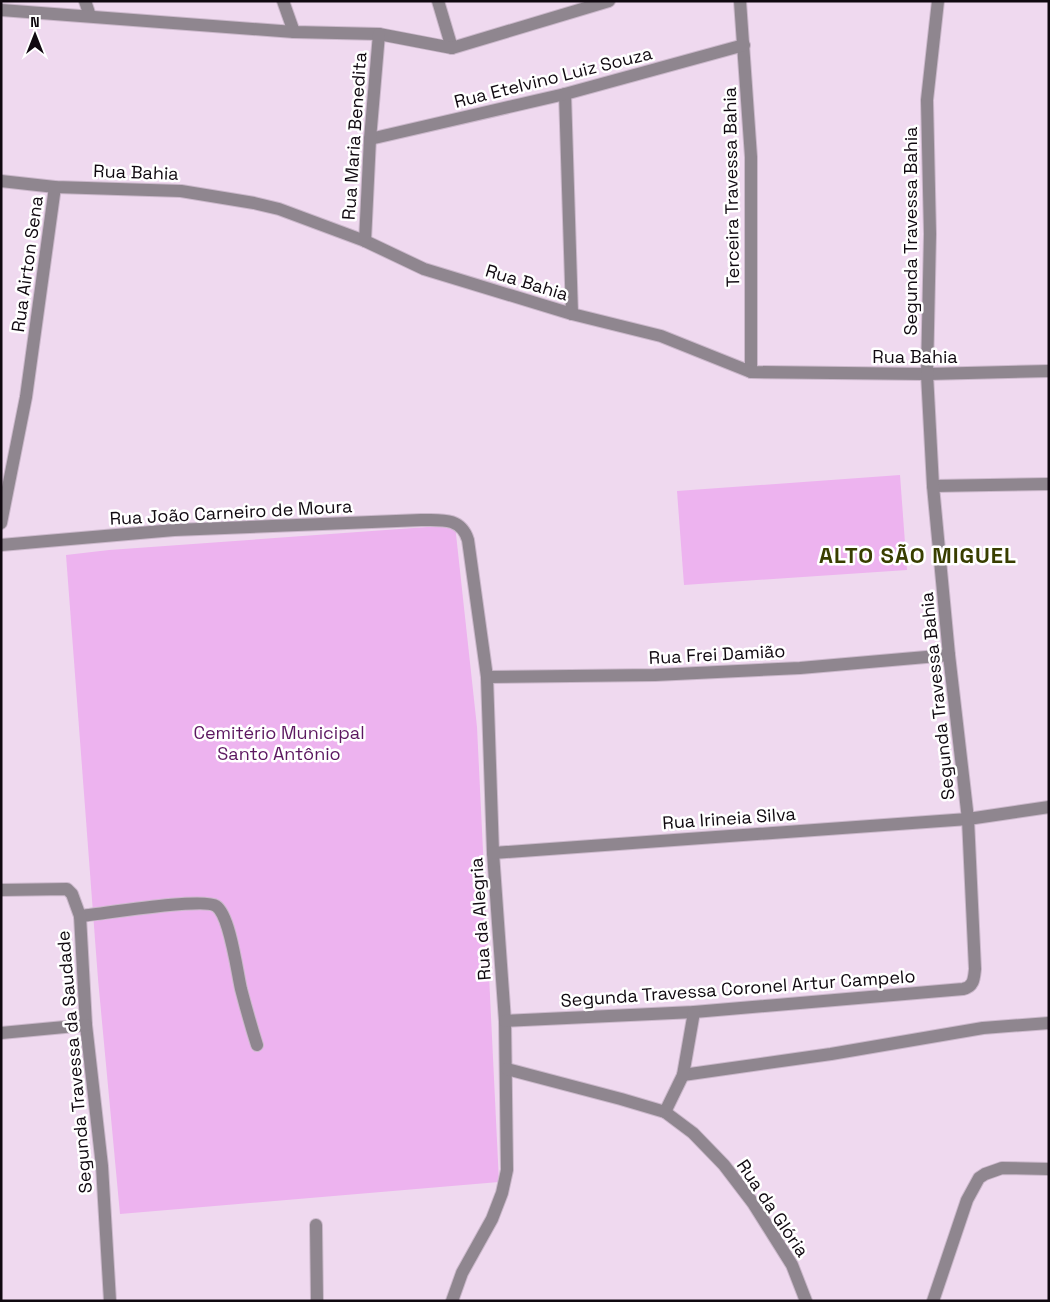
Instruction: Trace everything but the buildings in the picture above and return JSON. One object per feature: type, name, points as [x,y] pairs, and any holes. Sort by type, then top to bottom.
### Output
[{"type":"street","points":[[85,1],[90,16]]},
{"type":"street","points":[[282,1],[294,32]]},
{"type":"street","points":[[438,1],[452,48]]},
{"type":"street","points":[[1,10],[294,32],[379,34],[452,48],[609,1]]},
{"type":"street","name":"Terceira Travessa Bahia","points":[[740,1],[751,157],[751,372]]},
{"type":"street","name":"Segunda Travessa Bahia","points":[[938,1],[927,100],[930,234],[927,374],[933,486],[949,655],[968,819],[975,969],[971,984]]},
{"type":"street","name":"Rua Maria Benedita","points":[[365,241],[370,139],[379,34]]},
{"type":"street","name":"Rua Etelvino Luiz Souza","points":[[370,139],[564,94],[744,45]]},
{"type":"street","points":[[564,94],[572,314]]},
{"type":"street","name":"Rua Bahia","points":[[1,180],[55,187],[181,191],[254,203],[304,217],[365,241],[424,269],[572,314],[660,336],[751,372],[927,374],[1049,371]]},
{"type":"street","name":"Rua Airton Sena","points":[[1,523],[26,397],[55,187]]},
{"type":"street","points":[[933,486],[1049,484]]},
{"type":"street","name":"Rua João Carneiro de Moura","points":[[1,545],[174,530],[440,520],[462,526]]},
{"type":"street","name":"Rua da Alegria","points":[[452,1301],[462,1273],[492,1219],[502,1193],[507,1170],[506,1021],[493,853],[487,677],[468,540],[462,526]]},
{"type":"street","name":"Rua Frei Damião","points":[[487,677],[655,675],[790,668],[949,655]]},
{"type":"street","name":"Rua Irineia Silva","points":[[493,853],[968,819],[1049,807]]},
{"type":"street","name":"Segunda Travessa da Saudade","points":[[1,890],[66,889],[72,894],[80,916],[86,1025],[102,1166],[110,1301]]},
{"type":"street","points":[[80,916],[186,903],[210,903],[218,908],[228,930],[241,989],[257,1044]]},
{"type":"street","name":"Segunda Travessa Coronel Artur Campelo","points":[[506,1021],[694,1012],[963,989],[971,984]]},
{"type":"street","points":[[665,1112],[683,1075],[694,1012]]},
{"type":"street","points":[[683,1075],[831,1054],[983,1028],[1049,1023]]},
{"type":"street","points":[[1,1033],[86,1025]]},
{"type":"street","name":"Rua da Glória","points":[[507,1070],[621,1098],[665,1112],[693,1133],[724,1165],[753,1203],[792,1265],[806,1301]]},
{"type":"street","points":[[933,1301],[967,1200],[979,1178],[1002,1168],[1049,1169]]},
{"type":"street","points":[[316,1225],[317,1301]]},
{"type":"green space","points":[[900,475],[907,570],[684,585],[677,491]]},
{"type":"green space","name":"Cemitério Municipal Santo Antônio","points":[[455,525],[477,727],[499,1182],[120,1214],[98,979],[66,555],[109,550]]},
{"type":"district","name":"ALTO SÃO MIGUEL","points":[[918,555]]}]
